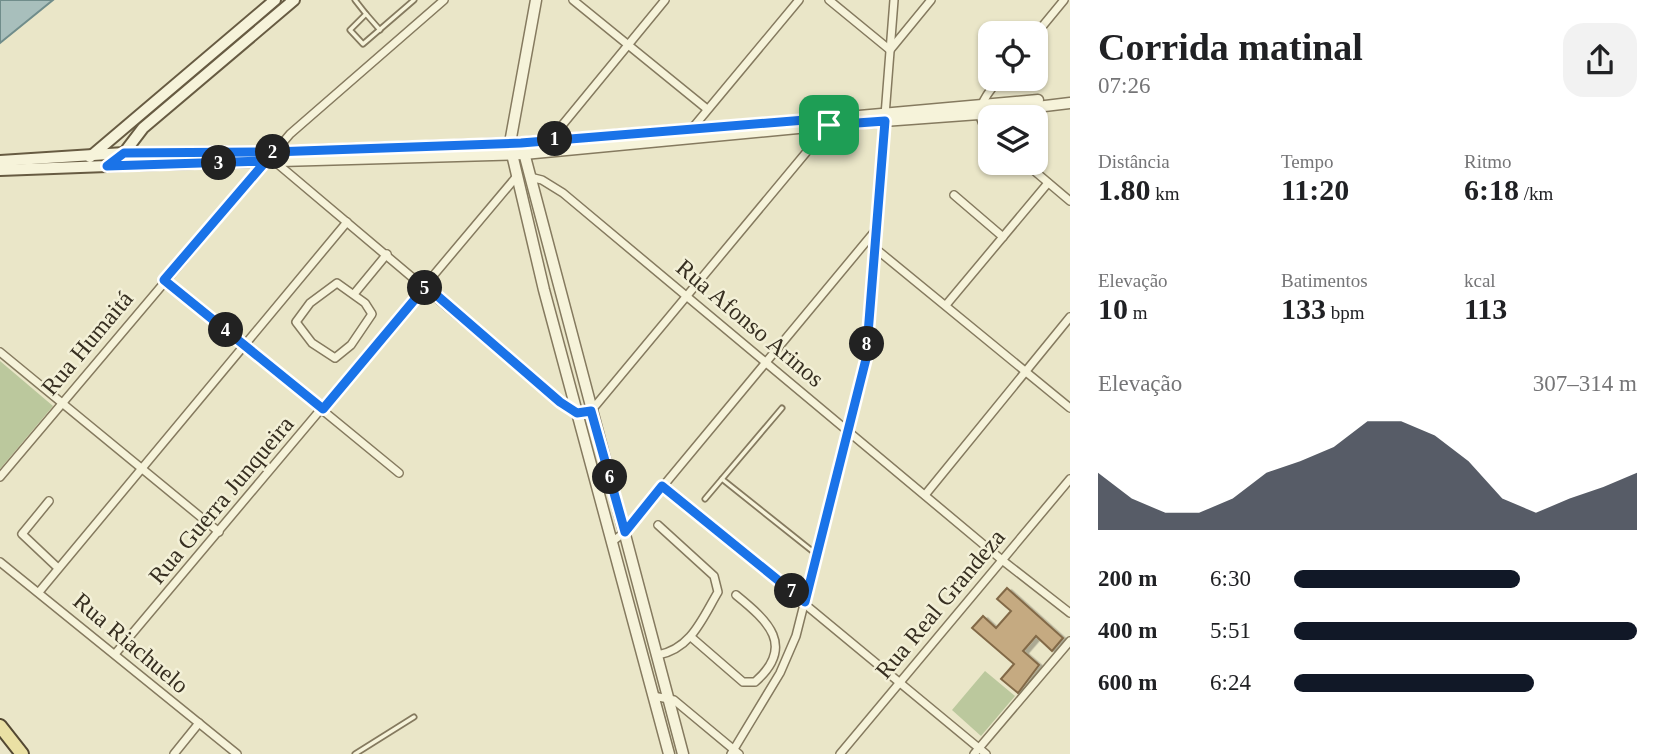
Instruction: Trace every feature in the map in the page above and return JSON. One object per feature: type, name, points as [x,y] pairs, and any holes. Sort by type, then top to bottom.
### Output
[{"type":"main road","points":[[90,157],[275,0]]},
{"type":"main road","points":[[0,170],[107,166],[124,153],[143,128],[294,0]]},
{"type":"main road","points":[[0,161],[124,153]]},
{"type":"main road","points":[[0,726],[22,754]]},
{"type":"street","name":"Rua Humaitá","points":[[0,477],[164,280],[315,110],[444,0]]},
{"type":"street","points":[[536,0],[515,147],[517,176],[577,413],[669,754]]},
{"type":"street","points":[[573,0],[707,109]]},
{"type":"street","points":[[550,140],[665,0]]},
{"type":"street","points":[[688,134],[799,0]]},
{"type":"street","points":[[829,0],[891,50]]},
{"type":"street","points":[[653,696],[669,697],[734,753],[788,658],[805,602],[866,359],[894,0]]},
{"type":"street","points":[[891,50],[931,0]]},
{"type":"street","points":[[1047,21],[1064,0]]},
{"type":"street","points":[[1010,105],[1070,97]]},
{"type":"street","points":[[1040,105],[1070,103]]},
{"type":"street","points":[[524,154],[688,134],[978,109]]},
{"type":"street","points":[[124,153],[271,158],[426,286],[560,402],[577,413],[591,411],[829,121]]},
{"type":"street","points":[[107,166],[515,147],[550,140],[688,134]]},
{"type":"street","points":[[515,147],[524,154],[683,754]]},
{"type":"street","points":[[1039,175],[1070,201]]},
{"type":"street","name":"Rua Guerra Junqueira","points":[[115,654],[517,176]]},
{"type":"street","name":"Rua Afonso Arinos","points":[[530,177],[542,180],[563,193],[1070,614]]},
{"type":"street","points":[[946,305],[1048,183]]},
{"type":"street","points":[[954,195],[1003,237]]},
{"type":"street","points":[[39,592],[347,222]]},
{"type":"street","points":[[613,541],[625,532],[875,230]]},
{"type":"street","points":[[876,249],[1070,408]]},
{"type":"street","points":[[354,294],[387,254]]},
{"type":"street","points":[[164,280],[399,473]]},
{"type":"street","points":[[333,284],[343,284],[354,294],[372,314],[340,356],[328,356],[300,331],[296,322],[305,309],[333,284]]},
{"type":"street","points":[[925,495],[1070,317]]},
{"type":"street","points":[[0,352],[219,532]]},
{"type":"street","name":"Rua Real Grandeza","points":[[840,754],[1070,478]]},
{"type":"street","points":[[662,486],[900,681],[976,751],[986,754]]},
{"type":"street","points":[[49,501],[22,534],[58,568]]},
{"type":"street","points":[[658,526],[718,583],[718,592],[691,637],[674,652],[658,655]]},
{"type":"street","name":"Rua Riachuelo","points":[[0,562],[237,754]]},
{"type":"street","points":[[691,637],[743,682],[755,682],[760,678],[776,645],[772,629],[736,595]]},
{"type":"street","points":[[976,751],[1070,641]]},
{"type":"street","points":[[174,754],[199,723]]},
{"type":"lane","points":[[355,0],[380,30]]},
{"type":"lane","points":[[366,14],[351,29],[351,33],[363,44],[415,0]]},
{"type":"lane","points":[[705,499],[782,408]]},
{"type":"lane","points":[[722,479],[816,554]]},
{"type":"lane","points":[[355,754],[414,717]]},
{"type":"green space","points":[[0,361],[53,406],[0,469]]},
{"type":"green space","points":[[985,671],[1015,696],[981,736],[952,710]]},
{"type":"water","points":[[0,0],[53,0],[0,43]]},
{"type":"building","points":[[1007,588],[1063,638],[1052,651],[1036,636],[1023,651],[1039,665],[1018,693],[1001,679],[1014,664],[972,628],[983,616],[996,628],[1011,611],[997,599]]},
{"type":"route","points":[[830,118],[829,125],[885,121],[866,359],[805,602],[662,486],[625,532],[591,411],[577,413],[569,409],[426,286],[323,409],[164,280],[266,161],[107,166],[124,153],[273,152],[521,143],[830,118]]}]
